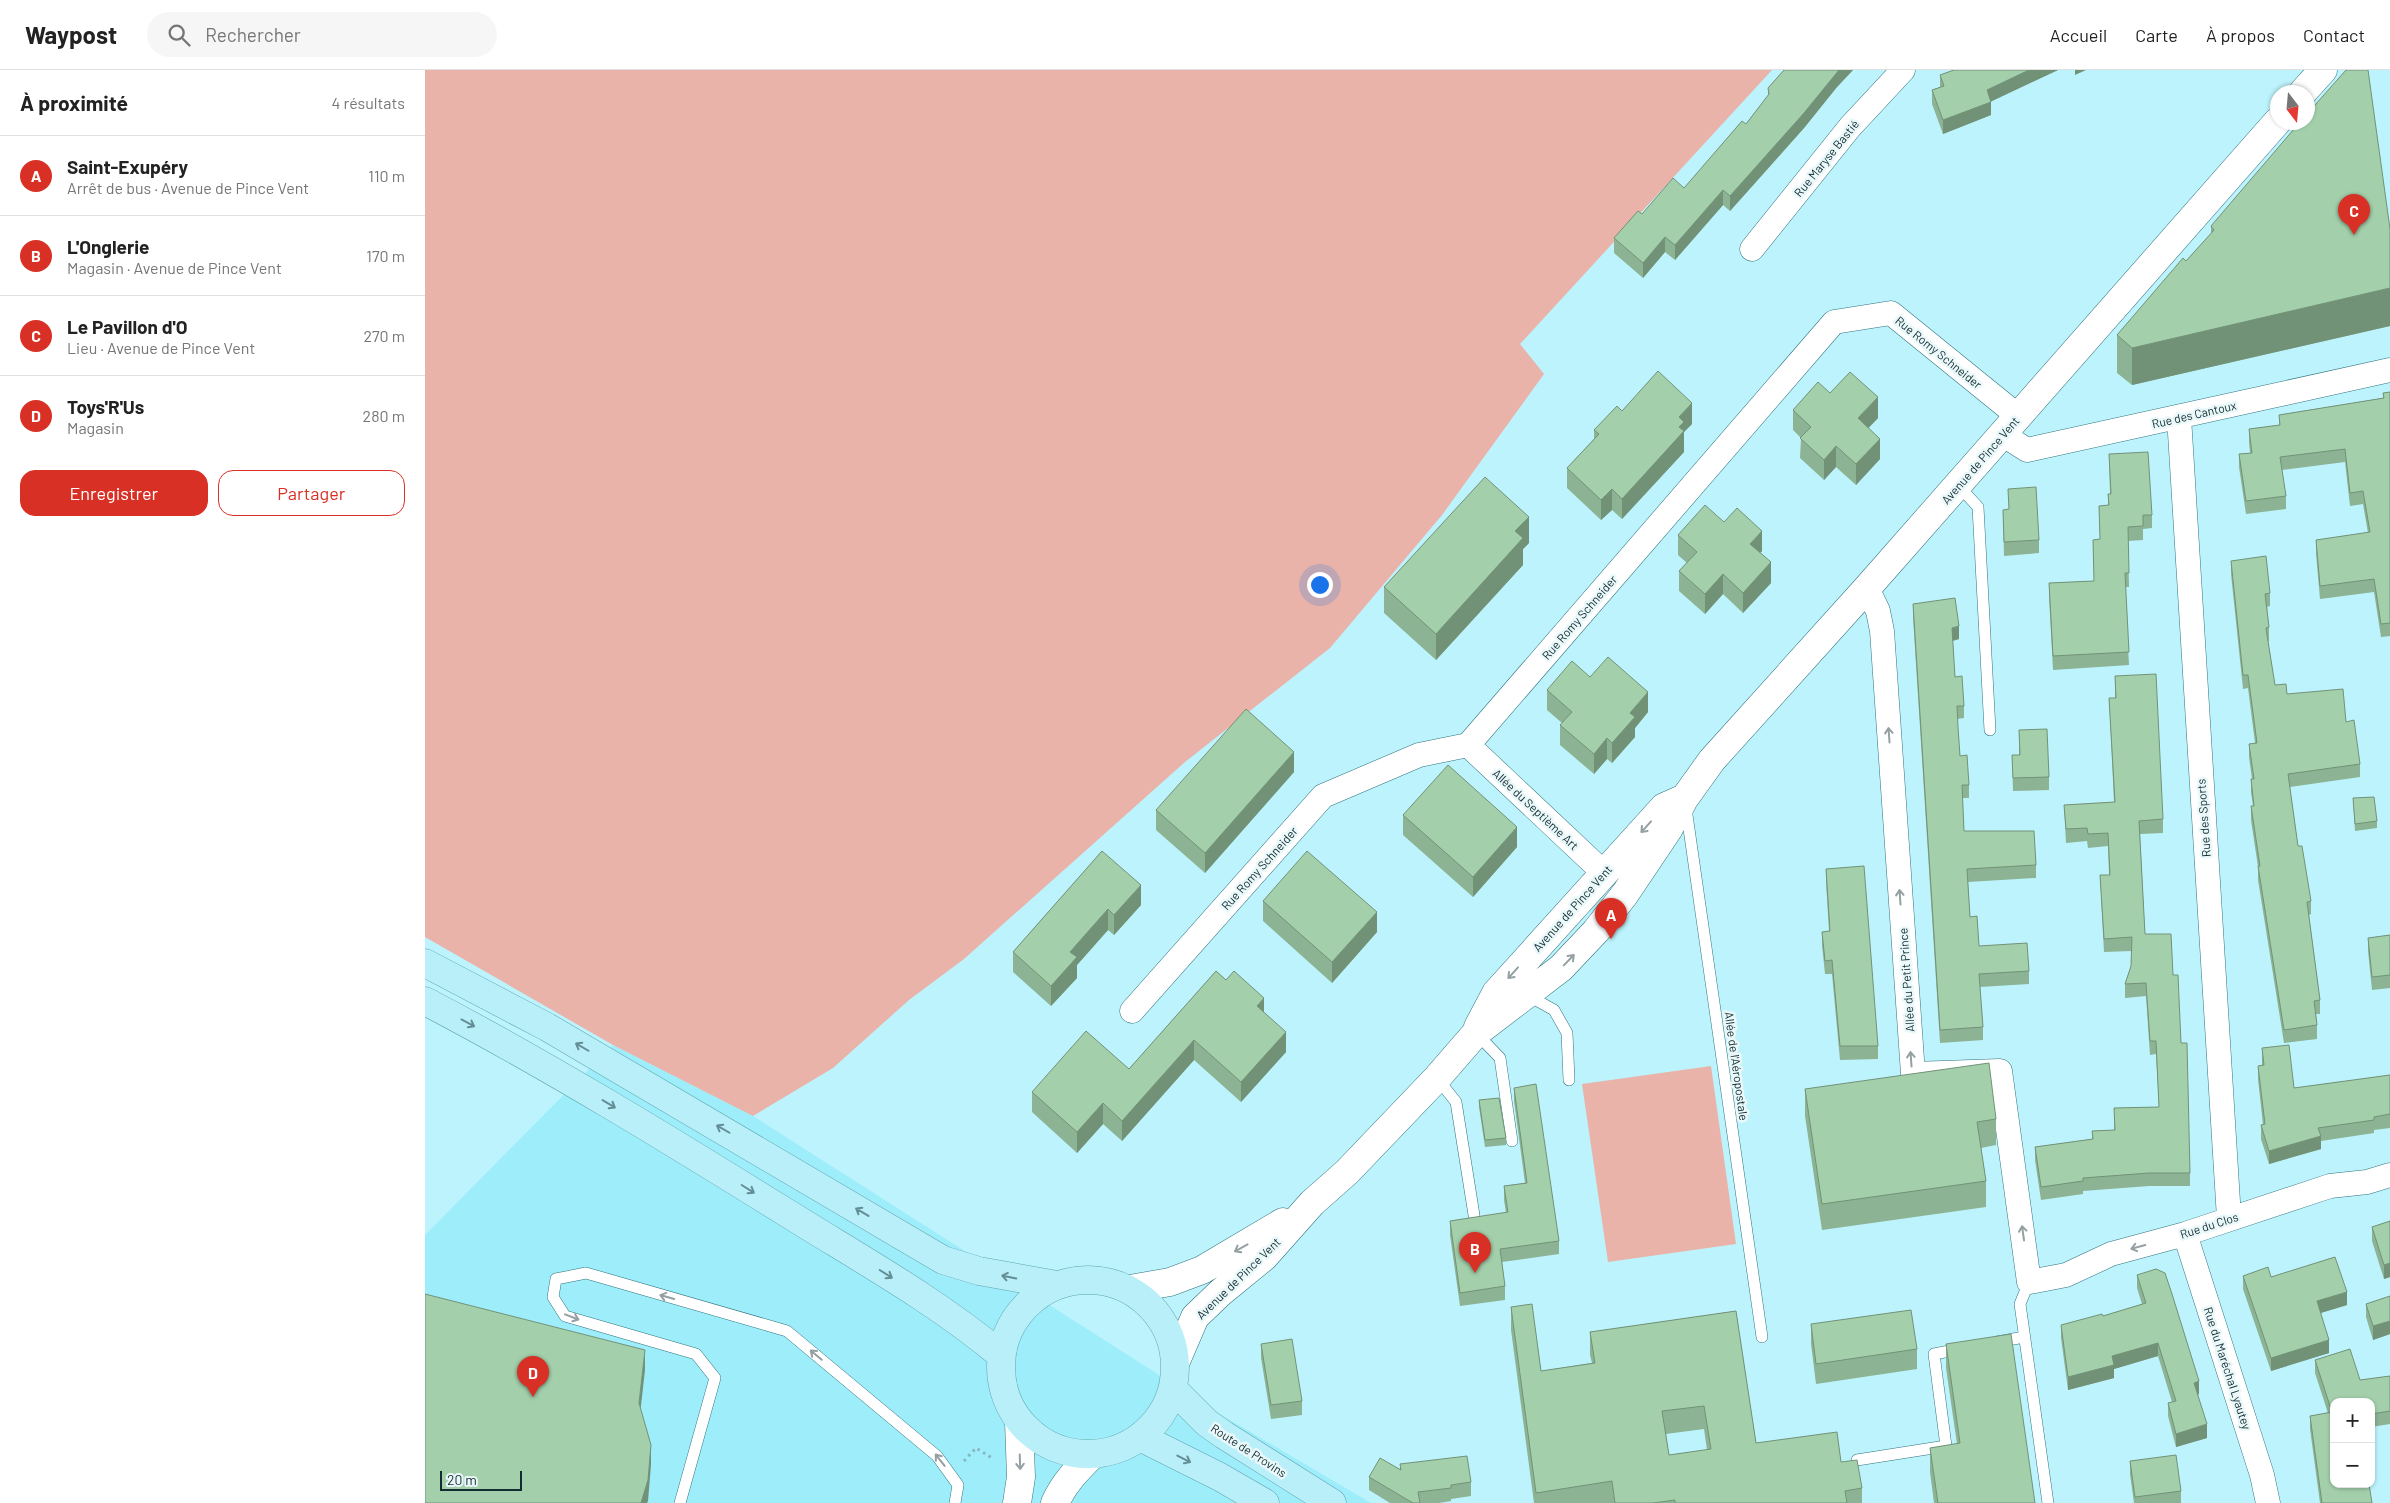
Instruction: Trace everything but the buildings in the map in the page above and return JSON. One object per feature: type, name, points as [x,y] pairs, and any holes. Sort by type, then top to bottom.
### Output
[{"type":"main road","points":[[2309,85],[2323,70]]},
{"type":"main road","name":"Avenue de Pince Vent","points":[[1475,1033],[1561,968],[1596,931],[1625,894],[1663,838],[1684,799],[1712,760],[1867,588],[2270,130]]},
{"type":"main road","name":"Avenue de Pince Vent","points":[[1176,1361],[1195,1317],[1219,1293],[1264,1257],[1312,1204],[1347,1172],[1437,1078],[1475,1033],[1496,993],[1664,807],[1684,799]]},
{"type":"main road","points":[[425,962],[547,1027],[943,1260],[979,1271],[1057,1284]]},
{"type":"main road","points":[[425,1001],[557,1073],[685,1150],[917,1294],[1001,1355]]},
{"type":"main road","name":"Avenue de Pince Vent","points":[[1130,1289],[1170,1282],[1202,1270],[1312,1204]]},
{"type":"main road","points":[[1082,1279],[1107,1281],[1130,1289],[1153,1307],[1169,1332],[1176,1361],[1173,1389],[1161,1416],[1141,1437],[1117,1450],[1092,1454],[1066,1452],[1042,1441],[1019,1421],[1004,1394],[1001,1355],[1018,1313],[1036,1296],[1057,1284],[1082,1279]]},
{"type":"main road","name":"Route de Provins","points":[[1173,1389],[1207,1423],[1332,1503]]},
{"type":"main road","points":[[1017,1503],[1021,1477],[1019,1421]]},
{"type":"main road","points":[[1141,1437],[1220,1477],[1265,1503]]},
{"type":"main road","points":[[1055,1503],[1073,1473],[1092,1454]]},
{"type":"street","name":"Rue Maryse Bastié","points":[[1752,249],[1850,127],[1903,70]]},
{"type":"street","name":"Rue Romy Schneider","points":[[1132,1011],[1323,796],[1419,755],[1468,745],[1834,322],[1891,313],[2010,425]]},
{"type":"street","name":"Rue des Cantoux","points":[[2010,425],[2027,450],[2390,370]]},
{"type":"street","name":"Rue des Sports","points":[[2179,417],[2229,1218]]},
{"type":"street","name":"Allée du Petit Prince","points":[[1867,588],[1878,611],[1881,631],[1913,1074],[2000,1071],[2029,1282]]},
{"type":"street","name":"Allée du Septième Art","points":[[1468,745],[1604,873]]},
{"type":"street","name":"Rue du Clos","points":[[2029,1282],[2066,1275],[2111,1254],[2185,1234],[2330,1186],[2367,1182],[2390,1175]]},
{"type":"street","name":"Rue du Maréchal Lyautey","points":[[2185,1234],[2262,1476],[2268,1503]]},
{"type":"lane","points":[[1958,485],[1978,506],[1990,730]]},
{"type":"lane","name":"Allée de l'Aéropostale","points":[[1684,799],[1762,1337]]},
{"type":"lane","points":[[1527,995],[1554,1010],[1567,1033],[1569,1080]]},
{"type":"lane","points":[[1475,1033],[1500,1058],[1512,1141]]},
{"type":"lane","points":[[1437,1078],[1456,1102],[1474,1214]]},
{"type":"lane","points":[[680,1503],[715,1378],[696,1354],[565,1316],[553,1297],[556,1279],[586,1273],[787,1331],[937,1456],[958,1485],[955,1503]]},
{"type":"lane","points":[[2029,1282],[2020,1304],[2048,1503]]},
{"type":"lane","points":[[1988,1344],[2025,1337]]},
{"type":"lane","points":[[1857,1460],[1946,1446],[1934,1354],[1970,1347]]},
{"type":"path","points":[[951,1475],[976,1448],[999,1463]]},
{"type":"shaded area","points":[[425,70],[1772,70],[1520,344],[1544,374],[1442,515],[1330,648],[1185,762],[964,959],[909,1000],[833,1068],[753,1116],[613,1045],[425,937]]},
{"type":"shaded area","points":[[613,1045],[753,1116],[1225,1417],[1371,1503],[425,1503],[425,1235]]},
{"type":"shaded area","points":[[1711,1066],[1736,1244],[1608,1262],[1582,1084]]},
{"type":"place","name":"Le Pavillon d'O","points":[[2354,235]]},
{"type":"place","name":"Saint-Exupéry","points":[[1611,939]]},
{"type":"place","name":"L'Onglerie","points":[[1475,1273]]},
{"type":"place","name":"Toys'R'Us","points":[[533,1397]]}]
